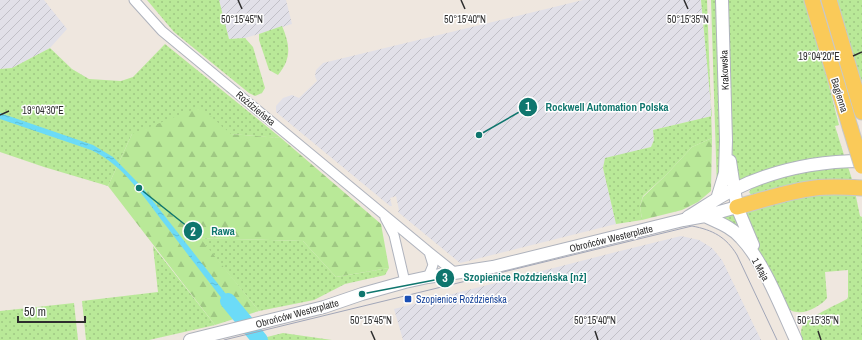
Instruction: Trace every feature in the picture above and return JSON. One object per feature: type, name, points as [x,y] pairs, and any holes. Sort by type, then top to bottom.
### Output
[{"type":"main road","name":"Bagienna","points":[[812,0],[862,166]]},
{"type":"main road","name":"Bagienna","points":[[829,0],[862,112]]},
{"type":"main road","points":[[737,207],[815,188],[839,186],[862,188]]},
{"type":"street","name":"Roździeńska","points":[[134,0],[162,31],[454,272]]},
{"type":"street","name":"Krakowska","points":[[717,199],[724,173],[726,140],[722,0]]},
{"type":"street","name":"Krakowska","points":[[726,140],[737,207],[763,270]]},
{"type":"street","name":"Obrońców Westerplatte","points":[[684,220],[734,189],[760,178],[785,170],[820,163],[862,161]]},
{"type":"street","name":"Obrońców Westerplatte","points":[[190,340],[324,307],[362,294],[405,282],[454,272],[492,267],[737,207]]},
{"type":"street","name":"Roździeńska","points":[[382,213],[394,235],[405,282]]},
{"type":"street","name":"1 Maja","points":[[705,216],[730,229],[741,237],[763,270],[796,340]]},
{"type":"street","points":[[428,277],[433,266],[429,252]]},
{"type":"shaded area","points":[[0,0],[44,0],[67,29],[50,48],[12,68],[0,69]]},
{"type":"shaded area","points":[[219,0],[286,0],[292,24],[245,38],[229,39]]},
{"type":"shaded area","points":[[583,0],[701,0],[712,116],[653,130],[654,140],[651,147],[605,159],[603,168],[616,224],[460,263],[398,212],[399,210],[396,196],[390,198],[392,206],[390,206],[276,112],[276,106],[283,98],[292,95],[299,98],[317,81],[315,76],[316,70],[323,63]]},
{"type":"shaded area","points":[[681,236],[699,240],[712,248],[722,260],[761,340],[403,340],[394,309]]},
{"type":"green space","points":[[147,0],[219,0],[229,39],[245,38],[253,47],[265,88],[262,93],[255,96],[249,93],[174,32]]},
{"type":"green space","points":[[701,0],[707,0],[711,102]]},
{"type":"green space","points":[[711,0],[716,0],[722,174],[717,189]]},
{"type":"green space","points":[[727,0],[807,0],[839,125],[835,126],[844,155],[789,164],[762,172],[737,183],[731,137]]},
{"type":"green space","points":[[835,0],[862,0],[862,83]]},
{"type":"green space","points":[[282,26],[287,39],[288,57],[283,69],[278,75],[269,70],[259,40],[259,34]]},
{"type":"green space","points":[[165,44],[281,138],[230,134],[132,134],[108,186],[0,152],[0,69],[12,68],[50,48],[72,69],[89,79],[121,81],[133,77]]},
{"type":"green space","points":[[200,107],[231,134],[281,138],[381,224],[389,268],[336,277],[303,241],[200,238],[259,311],[215,325],[108,186],[132,134]]},
{"type":"green space","points":[[711,116],[712,138],[692,147],[666,175],[643,196],[640,206],[642,220],[616,224],[603,168],[605,158],[651,147],[654,140],[653,130]]},
{"type":"green space","points":[[712,138],[711,191],[698,202],[682,210],[642,220],[640,206],[643,197],[692,147]]},
{"type":"green space","points":[[830,167],[848,167],[853,182],[752,196],[749,192],[757,185],[793,174]]},
{"type":"green space","points":[[855,192],[860,216],[862,217],[862,340],[802,340],[801,329],[806,322],[816,315],[847,299],[848,270],[825,272],[827,298],[825,301],[805,312],[792,311],[786,306],[752,237],[743,211],[799,195]]},
{"type":"green space","points":[[733,212],[743,231],[716,216]]},
{"type":"green space","points":[[199,238],[303,241],[336,277],[389,268],[385,275],[345,284],[314,300],[259,311]]},
{"type":"green space","points":[[153,246],[215,325],[149,340],[86,340],[82,301],[158,292]]},
{"type":"green space","points":[[74,303],[78,340],[0,340],[0,311]]},
{"type":"green space","points":[[283,333],[332,340],[264,340],[263,338]]},
{"type":"water","points":[[0,113],[93,145],[113,157],[142,187],[244,317],[238,319],[142,194],[114,164],[91,150],[0,119]]},
{"type":"waterway","points":[[228,301],[260,340]]},
{"type":"tram line","points":[[224,340],[692,226],[713,232],[728,243],[733,249],[777,340]]},
{"type":"place","name":"Rockwell Automation Polska","points":[[479,135]]},
{"type":"place","name":"Rawa","points":[[139,188]]},
{"type":"place","name":"Szopienice Roździeńska [nż]","points":[[362,294]]},
{"type":"place","name":"Szopienice Roździeńska","points":[[408,299]]}]
